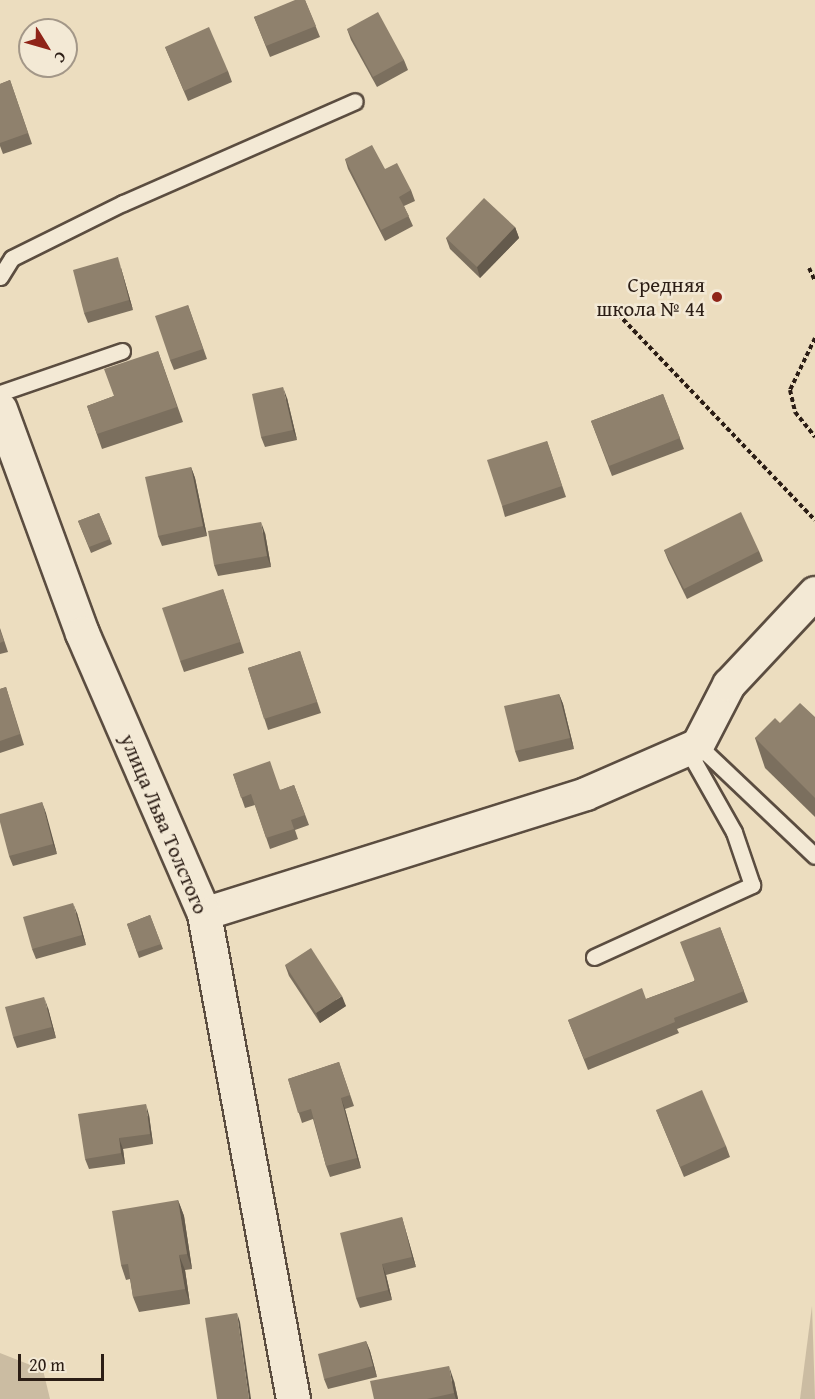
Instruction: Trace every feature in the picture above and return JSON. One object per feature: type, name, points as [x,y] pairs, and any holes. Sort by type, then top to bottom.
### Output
[{"type":"street","name":"улица Льва Толстого","points":[[0,409],[82,633],[204,914],[293,1399]]},
{"type":"street","points":[[204,914],[586,794],[692,747],[729,685],[815,593]]},
{"type":"lane","points":[[0,277],[12,258],[123,202],[355,101]]},
{"type":"lane","points":[[0,393],[122,351]]},
{"type":"lane","points":[[692,747],[815,856]]},
{"type":"lane","points":[[594,957],[752,885],[734,832],[692,747]]},
{"type":"path","points":[[809,268],[815,281]]},
{"type":"path","points":[[618,314],[815,520]]},
{"type":"path","points":[[815,338],[790,390],[795,412],[815,437]]},
{"type":"shaded area","points":[[812,1306],[815,1399],[800,1399]]},
{"type":"shaded area","points":[[0,1353],[43,1370],[50,1399],[0,1399]]},
{"type":"building","points":[[295,0],[305,0],[316,26],[266,46],[254,17]]},
{"type":"building","points":[[378,12],[404,60],[373,77],[347,29]]},
{"type":"building","points":[[209,27],[228,71],[184,91],[165,47]]},
{"type":"building","points":[[10,80],[28,133],[0,143],[0,84]]},
{"type":"building","points":[[372,145],[385,169],[397,163],[411,190],[399,197],[409,216],[381,230],[345,159]]},
{"type":"building","points":[[484,198],[515,227],[477,267],[446,238]]},
{"type":"building","points":[[118,257],[129,300],[84,313],[73,270]]},
{"type":"building","points":[[188,305],[203,349],[170,360],[155,316]]},
{"type":"building","points":[[158,351],[177,407],[97,434],[87,406],[114,396],[104,369]]},
{"type":"building","points":[[283,387],[293,430],[261,437],[252,394]]},
{"type":"building","points":[[663,394],[680,438],[609,466],[591,421]]},
{"type":"building","points":[[547,441],[562,486],[502,506],[487,460]]},
{"type":"building","points":[[191,467],[203,526],[158,536],[145,477]]},
{"type":"building","points":[[741,512],[759,551],[684,589],[664,550]]},
{"type":"building","points":[[99,513],[110,539],[89,547],[78,521]]},
{"type":"building","points":[[261,522],[267,556],[214,565],[208,531]]},
{"type":"building","points":[[223,589],[240,642],[180,661],[162,608]]},
{"type":"building","points":[[0,630],[4,641],[0,643]]},
{"type":"building","points":[[300,651],[317,702],[264,719],[248,668]]},
{"type":"building","points":[[6,687],[20,734],[0,741],[0,689]]},
{"type":"building","points":[[559,694],[570,738],[515,751],[504,706]]},
{"type":"building","points":[[800,703],[815,717],[815,798],[755,738],[775,718],[780,723]]},
{"type":"building","points":[[270,761],[280,790],[294,785],[305,815],[291,820],[294,829],[266,838],[251,794],[241,798],[233,774]]},
{"type":"building","points":[[42,802],[53,844],[9,856],[0,814]]},
{"type":"building","points":[[73,903],[82,935],[32,949],[23,917]]},
{"type":"building","points":[[150,915],[161,944],[137,952],[127,924]]},
{"type":"building","points":[[720,927],[744,991],[674,1018],[675,1022],[584,1059],[568,1020],[642,988],[646,999],[695,981],[680,942]]},
{"type":"building","points":[[311,948],[342,996],[316,1013],[285,965]]},
{"type":"building","points":[[44,997],[52,1027],[13,1037],[5,1007]]},
{"type":"building","points":[[339,1062],[350,1095],[341,1098],[357,1158],[326,1166],[311,1109],[298,1113],[288,1079]]},
{"type":"building","points":[[702,1090],[726,1146],[680,1167],[656,1110]]},
{"type":"building","points":[[146,1104],[150,1134],[119,1138],[121,1153],[85,1159],[78,1114]]},
{"type":"building","points":[[178,1200],[187,1254],[179,1255],[185,1289],[133,1297],[128,1264],[121,1265],[112,1211]]},
{"type":"building","points":[[402,1217],[412,1257],[382,1264],[388,1290],[356,1298],[340,1233]]},
{"type":"building","points":[[237,1313],[249,1399],[217,1399],[205,1318]]},
{"type":"building","points":[[366,1341],[373,1366],[324,1379],[318,1354]]},
{"type":"building","points":[[449,1366],[454,1393],[427,1399],[374,1399],[370,1381]]},
{"type":"place","name":"Средняя школа № 44","points":[[717,297]]}]
